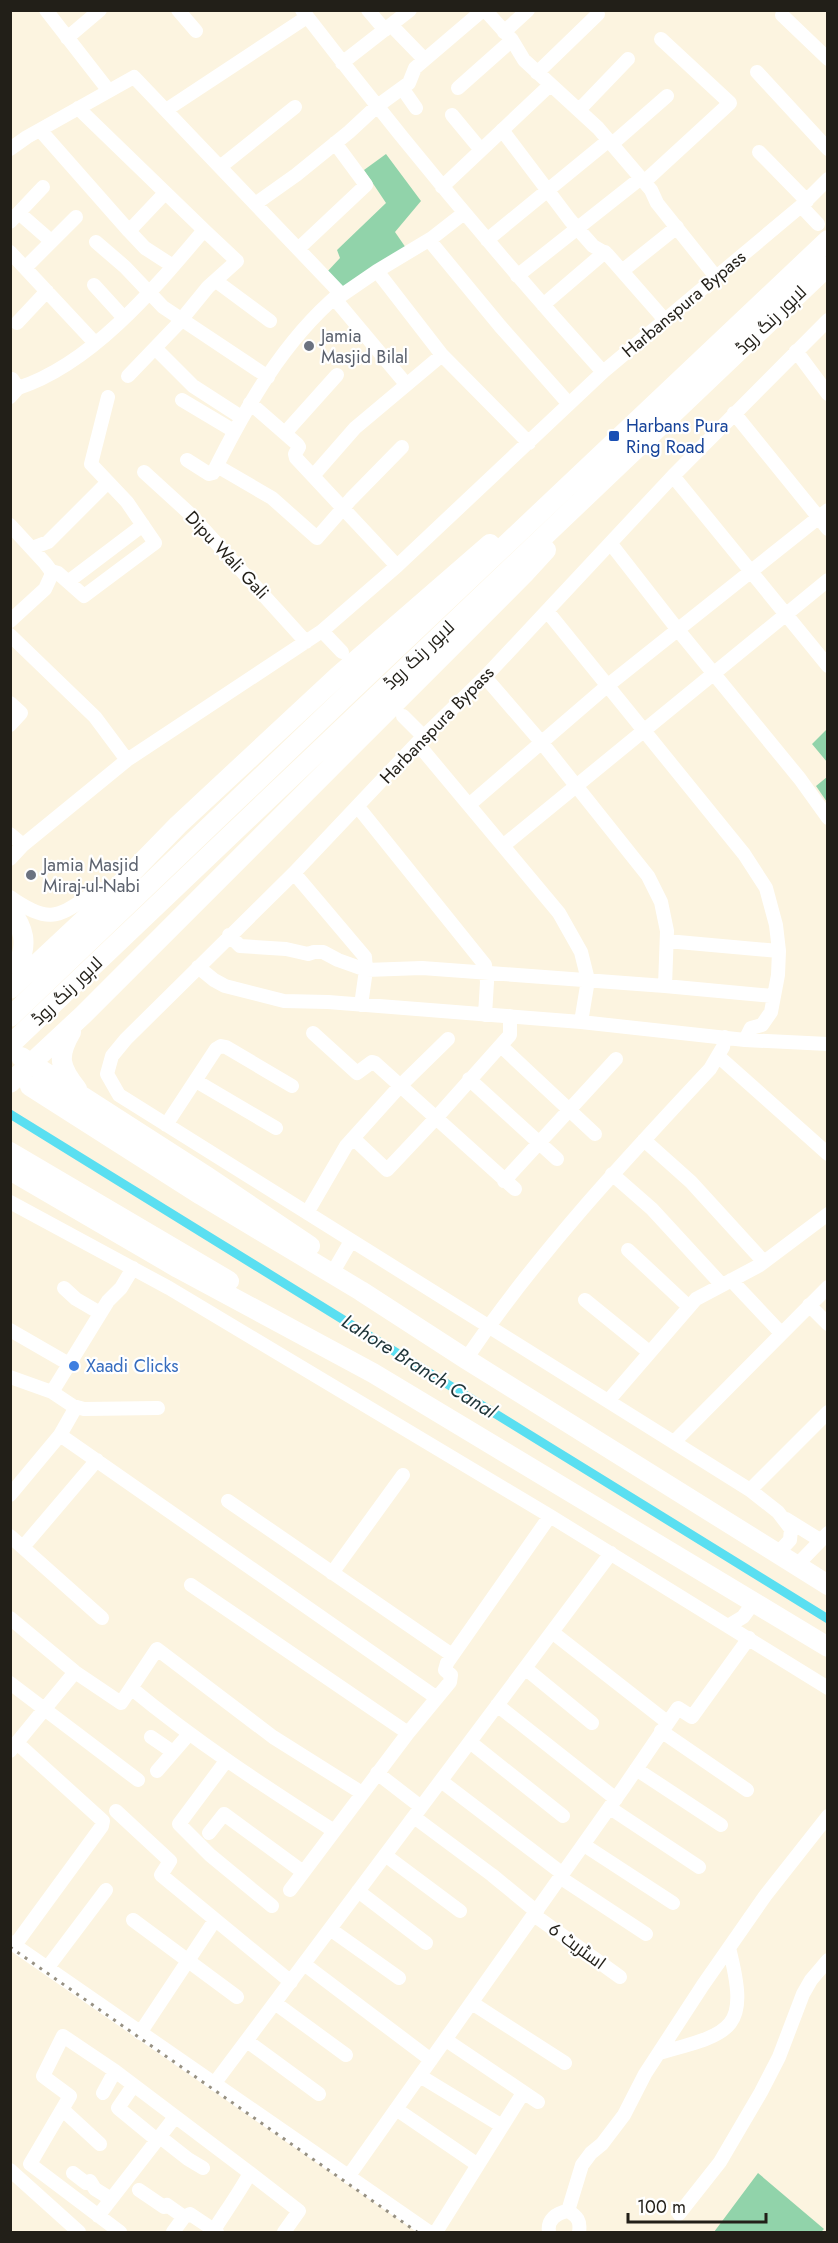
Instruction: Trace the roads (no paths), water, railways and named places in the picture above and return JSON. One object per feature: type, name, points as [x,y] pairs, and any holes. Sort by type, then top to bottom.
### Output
[{"type":"highway","name":"لاہور رنگ روڈ","points":[[625,447],[823,232]]},
{"type":"highway","name":"لاہور رنگ روڈ","points":[[10,1017],[162,886],[625,447],[828,266]]},
{"type":"highway","points":[[14,968],[100,889],[178,825],[427,597],[625,447]]},
{"type":"highway","points":[[24,1075],[524,574],[625,447]]},
{"type":"highway","points":[[10,989],[104,901],[178,825]]},
{"type":"highway","name":"لاہور رنگ روڈ","points":[[10,1048],[162,886]]},
{"type":"highway","points":[[10,1038],[21,1043],[30,1043],[46,1035],[143,945],[208,891]]},
{"type":"highway","points":[[12,913],[22,929],[25,941],[23,953],[14,968]]},
{"type":"highway","points":[[83,1015],[70,1034],[61,1055],[62,1066],[84,1098]]},
{"type":"highway","points":[[10,1048],[24,1075],[201,1195],[361,1291],[828,1585]]},
{"type":"highway","points":[[24,1075],[84,1098],[338,1264],[361,1291]]},
{"type":"highway","points":[[10,1152],[285,1314],[373,1373]]},
{"type":"highway","points":[[12,1171],[178,1268],[373,1373],[828,1647]]},
{"type":"street","points":[[46,10],[109,91]]},
{"type":"street","points":[[67,38],[100,10]]},
{"type":"street","points":[[178,10],[196,31]]},
{"type":"street","points":[[368,10],[424,59]]},
{"type":"street","points":[[342,63],[410,10]]},
{"type":"street","points":[[255,204],[409,83],[415,68],[424,59],[484,10],[508,36],[524,60],[610,142],[651,190],[657,203],[716,277]]},
{"type":"street","points":[[458,88],[508,36],[528,10]]},
{"type":"street","points":[[166,110],[306,13],[376,107],[442,187],[603,372]]},
{"type":"street","points":[[537,73],[598,14]]},
{"type":"street","points":[[782,15],[828,59]]},
{"type":"street","points":[[518,276],[576,228],[643,180],[730,103],[661,39]]},
{"type":"street","points":[[579,110],[628,59]]},
{"type":"street","points":[[757,72],[828,149]]},
{"type":"street","points":[[10,149],[134,77],[298,249],[406,384]]},
{"type":"street","points":[[442,187],[550,85]]},
{"type":"street","points":[[402,88],[416,108]]},
{"type":"street","points":[[487,240],[667,96]]},
{"type":"street","points":[[220,167],[295,107]]},
{"type":"street","points":[[78,108],[237,261],[216,280],[128,376]]},
{"type":"street","points":[[452,115],[481,150]]},
{"type":"street","points":[[40,130],[145,248],[174,266]]},
{"type":"street","points":[[502,130],[576,228],[593,246],[605,252],[664,319]]},
{"type":"street","points":[[298,249],[366,185],[335,143]]},
{"type":"street","points":[[759,152],[804,203],[823,232]]},
{"type":"street","name":"Harbanspura Bypass","points":[[10,860],[23,845],[127,760],[322,631],[397,566],[603,372],[804,203],[828,178]]},
{"type":"street","points":[[43,187],[15,217],[51,241]]},
{"type":"street","points":[[129,231],[165,193]]},
{"type":"street","points":[[187,460],[209,474],[213,473],[241,417],[296,336],[337,296],[429,240],[464,213]]},
{"type":"street","points":[[25,268],[76,217]]},
{"type":"street","points":[[621,271],[677,227]]},
{"type":"street","points":[[12,384],[33,383],[95,343],[150,293],[204,230]]},
{"type":"street","points":[[429,240],[568,404]]},
{"type":"street","points":[[96,242],[125,267],[163,307],[268,376]]},
{"type":"street","points":[[543,305],[605,252]]},
{"type":"street","points":[[11,254],[95,343]]},
{"type":"street","points":[[377,271],[442,355],[529,443]]},
{"type":"street","points":[[216,280],[270,321]]},
{"type":"street","points":[[94,285],[124,318]]},
{"type":"street","points":[[17,323],[46,291]]},
{"type":"street","name":"Harbanspura Bypass","points":[[166,1125],[118,1095],[107,1074],[112,1056],[126,1039],[294,873],[421,740],[485,677],[673,476],[828,320]]},
{"type":"street","points":[[155,348],[193,386],[241,417]]},
{"type":"street","points":[[796,351],[828,394]]},
{"type":"street","points":[[313,476],[355,428],[442,355]]},
{"type":"street","points":[[285,433],[337,375]]},
{"type":"street","points":[[10,525],[51,571],[69,581],[84,596],[154,543],[127,502],[92,464],[108,397]]},
{"type":"street","points":[[182,400],[234,430]]},
{"type":"street","points":[[250,403],[299,447],[295,454],[296,458],[397,566]]},
{"type":"street","points":[[734,413],[823,514],[828,529]]},
{"type":"street","points":[[217,466],[272,498],[317,538],[402,447]]},
{"type":"street","name":"Dipu Wali Gali","points":[[144,472],[190,514],[306,642]]},
{"type":"street","points":[[673,476],[828,666]]},
{"type":"street","points":[[32,548],[48,542],[108,482]]},
{"type":"street","points":[[470,804],[607,686],[823,514]]},
{"type":"street","points":[[69,581],[143,525]]},
{"type":"street","points":[[610,544],[800,779],[828,818]]},
{"type":"street","points":[[10,621],[45,589],[51,571]]},
{"type":"street","points":[[504,845],[828,580]]},
{"type":"street","points":[[546,611],[744,854],[766,888],[771,902],[779,951],[778,975],[768,1018],[762,1025],[751,1028],[746,1040]]},
{"type":"street","points":[[322,631],[342,652]]},
{"type":"street","points":[[10,635],[95,717],[127,760]]},
{"type":"street","points":[[485,677],[542,743],[648,876],[661,902],[667,931],[665,986]]},
{"type":"street","points":[[10,703],[21,713],[10,725]]},
{"type":"street","points":[[403,716],[470,804],[559,913],[581,952],[588,980],[581,1022]]},
{"type":"street","points":[[358,807],[485,965],[485,1015]]},
{"type":"street","points":[[10,834],[23,845]]},
{"type":"street","points":[[294,873],[365,957],[366,970],[361,1005]]},
{"type":"street","points":[[10,897],[39,914],[49,915],[61,913],[100,889]]},
{"type":"street","points":[[229,935],[240,946],[286,949],[308,954],[323,952],[366,970],[422,968],[773,996]]},
{"type":"street","points":[[667,941],[779,951]]},
{"type":"street","points":[[198,967],[214,980],[250,993],[284,1001],[510,1016],[746,1040],[828,1044]]},
{"type":"street","points":[[353,1138],[387,1170],[510,1035],[510,1016]]},
{"type":"street","points":[[313,1033],[357,1072],[372,1062],[375,1063],[509,1185],[539,1142],[616,1059]]},
{"type":"street","points":[[466,1359],[488,1326],[589,1199],[710,1069],[723,1047],[725,1037]]},
{"type":"street","points":[[307,1213],[328,1175],[353,1138],[400,1086],[448,1039]]},
{"type":"street","points":[[292,1086],[221,1046],[216,1048],[166,1125],[750,1490],[784,1518],[824,1537],[796,1566]]},
{"type":"street","points":[[501,1046],[596,1134]]},
{"type":"street","points":[[718,1056],[828,1154]]},
{"type":"street","points":[[469,1079],[557,1159]]},
{"type":"street","points":[[196,1081],[276,1128]]},
{"type":"street","points":[[644,1140],[691,1182],[764,1262]]},
{"type":"street","points":[[612,1174],[652,1209],[780,1332]]},
{"type":"street","points":[[10,1202],[169,1288],[550,1516],[828,1688]]},
{"type":"street","points":[[608,1401],[696,1299],[764,1262],[828,1214]]},
{"type":"street","points":[[338,1264],[351,1241]]},
{"type":"street","points":[[628,1250],[689,1307]]},
{"type":"street","points":[[52,1392],[100,1313],[121,1288],[133,1268]]},
{"type":"street","points":[[169,1288],[178,1268]]},
{"type":"street","points":[[674,1442],[780,1332],[828,1287]]},
{"type":"street","points":[[64,1288],[76,1299],[100,1313]]},
{"type":"street","points":[[585,1300],[649,1352]]},
{"type":"street","points":[[809,1305],[828,1324]]},
{"type":"street","points":[[10,1330],[69,1364]]},
{"type":"street","points":[[10,1377],[52,1392],[76,1407],[84,1409],[158,1408]]},
{"type":"street","points":[[10,1495],[60,1435],[76,1407]]},
{"type":"street","points":[[750,1490],[828,1412]]},
{"type":"street","points":[[60,1435],[437,1698]]},
{"type":"street","points":[[23,1547],[97,1460]]},
{"type":"street","points":[[332,1573],[403,1475]]},
{"type":"street","points":[[228,1501],[452,1655]]},
{"type":"street","points":[[290,1890],[377,1773],[450,1682],[451,1676],[445,1670],[447,1663],[550,1516]]},
{"type":"street","points":[[777,1554],[790,1540],[791,1529],[784,1518]]},
{"type":"street","points":[[10,1536],[102,1618]]},
{"type":"street","points":[[214,2084],[610,1553]]},
{"type":"street","points":[[191,1586],[408,1733]]},
{"type":"street","points":[[728,1626],[743,1617],[754,1602]]},
{"type":"street","points":[[10,1618],[75,1672],[121,1703],[157,1649],[273,1737],[362,1793]]},
{"type":"street","points":[[552,1632],[664,1727],[747,1790]]},
{"type":"street","points":[[348,2176],[584,1845],[678,1708],[692,1717],[748,1638]]},
{"type":"street","points":[[525,1668],[592,1723]]},
{"type":"street","points":[[75,1672],[14,1747],[103,1821],[102,1826],[13,1944],[429,2232]]},
{"type":"street","points":[[10,1683],[138,1780]]},
{"type":"street","points":[[131,1688],[226,1761],[333,1831]]},
{"type":"street","points":[[497,1705],[613,1803],[699,1867]]},
{"type":"street","points":[[157,1772],[189,1734]]},
{"type":"street","points":[[151,1737],[173,1752]]},
{"type":"street","points":[[470,1742],[563,1816]]},
{"type":"street","points":[[226,1761],[179,1824],[210,1855],[272,1906]]},
{"type":"street","points":[[636,1769],[721,1825]]},
{"type":"street","name":"اسٹریٹ 6","points":[[377,1773],[417,1812],[535,1914],[620,1977]]},
{"type":"street","points":[[441,1780],[562,1876],[646,1934]]},
{"type":"street","points":[[116,1810],[170,1861],[161,1875],[291,1982]]},
{"type":"street","points":[[209,1833],[224,1814],[303,1872]]},
{"type":"street","points":[[568,2211],[582,2165],[602,2144],[624,2115],[645,2074],[729,1948],[765,1896],[828,1816]]},
{"type":"street","points":[[584,1845],[673,1903]]},
{"type":"street","points":[[385,1855],[460,1911]]},
{"type":"street","points":[[48,1967],[106,1890]]},
{"type":"street","points":[[358,1891],[426,1943]]},
{"type":"street","points":[[133,1920],[237,1997]]},
{"type":"street","points":[[140,2033],[215,1920]]},
{"type":"street","points":[[330,1929],[399,1978]]},
{"type":"street","points":[[659,2053],[714,2037],[725,2029],[733,2018],[739,1996],[729,1948]]},
{"type":"street","points":[[680,2214],[720,2162],[761,2092],[782,2048],[803,1994],[811,1980],[828,1960]]},
{"type":"street","points":[[304,1964],[431,2060]]},
{"type":"street","points":[[275,2003],[346,2055]]},
{"type":"street","points":[[472,2003],[565,2063]]},
{"type":"street","points":[[120,2232],[30,2164],[70,2095],[43,2076],[63,2036],[115,2071],[299,2211],[284,2232]]},
{"type":"street","points":[[446,2040],[538,2102]]},
{"type":"street","points":[[247,2041],[319,2094]]},
{"type":"street","points":[[103,2093],[115,2071]]},
{"type":"street","points":[[420,2076],[502,2126]]},
{"type":"street","points":[[133,2086],[118,2108],[203,2168]]},
{"type":"street","points":[[436,2232],[523,2093]]},
{"type":"street","points":[[396,2109],[478,2165]]},
{"type":"street","points":[[63,2110],[100,2144]]},
{"type":"street","points":[[98,2216],[175,2117]]},
{"type":"street","points":[[10,2170],[79,2232]]},
{"type":"street","points":[[73,2173],[86,2183],[90,2181],[95,2189],[111,2199]]},
{"type":"street","points":[[173,2232],[184,2217],[190,2214],[216,2231],[250,2174]]},
{"type":"street","points":[[139,2190],[184,2217]]},
{"type":"street","points":[[549,2232],[550,2222],[554,2216],[568,2211]]},
{"type":"street","points":[[568,2211],[580,2222],[579,2232]]},
{"type":"waterway","name":"Lahore Branch Canal","points":[[10,1114],[828,1619]]},
{"type":"railway","points":[[10,1947],[417,2232]]},
{"type":"place","name":"Jamia Masjid Bilal","points":[[309,346]]},
{"type":"place","name":"Harbans Pura Ring Road","points":[[614,436]]},
{"type":"place","name":"Jamia Masjid Miraj-ul-Nabi","points":[[31,875]]},
{"type":"place","name":"Xaadi Clicks","points":[[74,1366]]}]
